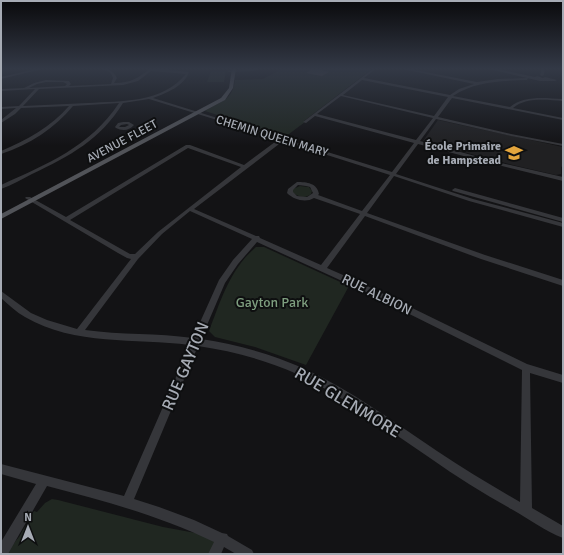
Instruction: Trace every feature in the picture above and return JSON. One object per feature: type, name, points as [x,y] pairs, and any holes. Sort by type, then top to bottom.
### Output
[{"type":"main road","name":"AVENUE FLEET","points":[[1,212],[30,199],[223,99],[228,94]]},
{"type":"main road","name":"AVENUE FLEET","points":[[1,217],[30,199]]},
{"type":"street","points":[[1,122],[20,107],[32,94]]},
{"type":"street","points":[[1,108],[122,102],[150,98],[159,94]]},
{"type":"street","points":[[435,94],[563,119]]},
{"type":"street","points":[[323,268],[450,97],[454,94]]},
{"type":"street","points":[[306,122],[340,95],[563,145]]},
{"type":"street","name":"CHEMIN QUEEN MARY","points":[[150,98],[394,173],[400,177],[537,216],[563,225]]},
{"type":"street","points":[[510,109],[516,104],[528,100],[563,100]]},
{"type":"street","points":[[1,187],[74,149],[106,125],[122,102]]},
{"type":"street","points":[[1,153],[44,130],[61,118],[72,105]]},
{"type":"street","points":[[315,115],[514,168],[563,179]]},
{"type":"street","points":[[106,125],[118,125]]},
{"type":"street","points":[[78,333],[136,257],[160,233],[282,139]]},
{"type":"street","points":[[66,220],[188,146],[245,167]]},
{"type":"street","points":[[315,196],[483,257],[563,283]]},
{"type":"street","points":[[30,199],[129,256],[136,257]]},
{"type":"street","name":"RUE ALBION","points":[[190,209],[323,268],[526,368],[563,379]]},
{"type":"street","name":"CHEMIN QUEEN MARY","points":[[537,216],[563,220]]},
{"type":"street","name":"RUE GAYTON","points":[[127,502],[226,274],[238,258],[257,238]]},
{"type":"street","name":"RUE GLENMORE","points":[[1,294],[26,314],[40,321],[78,333],[94,336],[141,337],[196,342],[258,355],[288,366],[317,380],[376,416],[456,469],[526,512],[563,532]]},
{"type":"street","points":[[526,368],[526,512]]},
{"type":"street","points":[[1,469],[164,513],[223,538],[248,554]]},
{"type":"street","points":[[2,554],[12,534],[44,481]]},
{"type":"street","points":[[214,554],[223,538]]},
{"type":"shaded area","name":"École Primaire de Hampstead","points":[[438,120],[563,147],[563,166],[561,167],[561,174],[556,175],[517,166],[423,141]]},
{"type":"green space","points":[[230,94],[339,94],[285,137],[205,111],[228,97]]},
{"type":"green space","points":[[300,186],[309,187],[312,191],[311,194],[306,197],[302,197],[293,193],[293,189]]},
{"type":"green space","name":"Gayton Park","points":[[256,247],[264,247],[349,286],[306,365],[255,347],[215,337],[209,331],[222,297],[233,275],[239,265]]},
{"type":"green space","points":[[52,499],[163,527],[223,538],[214,554],[5,554],[19,537],[34,511],[37,512],[45,503]]},
{"type":"place","name":"École Primaire de Hampstead","points":[[514,153]]}]
